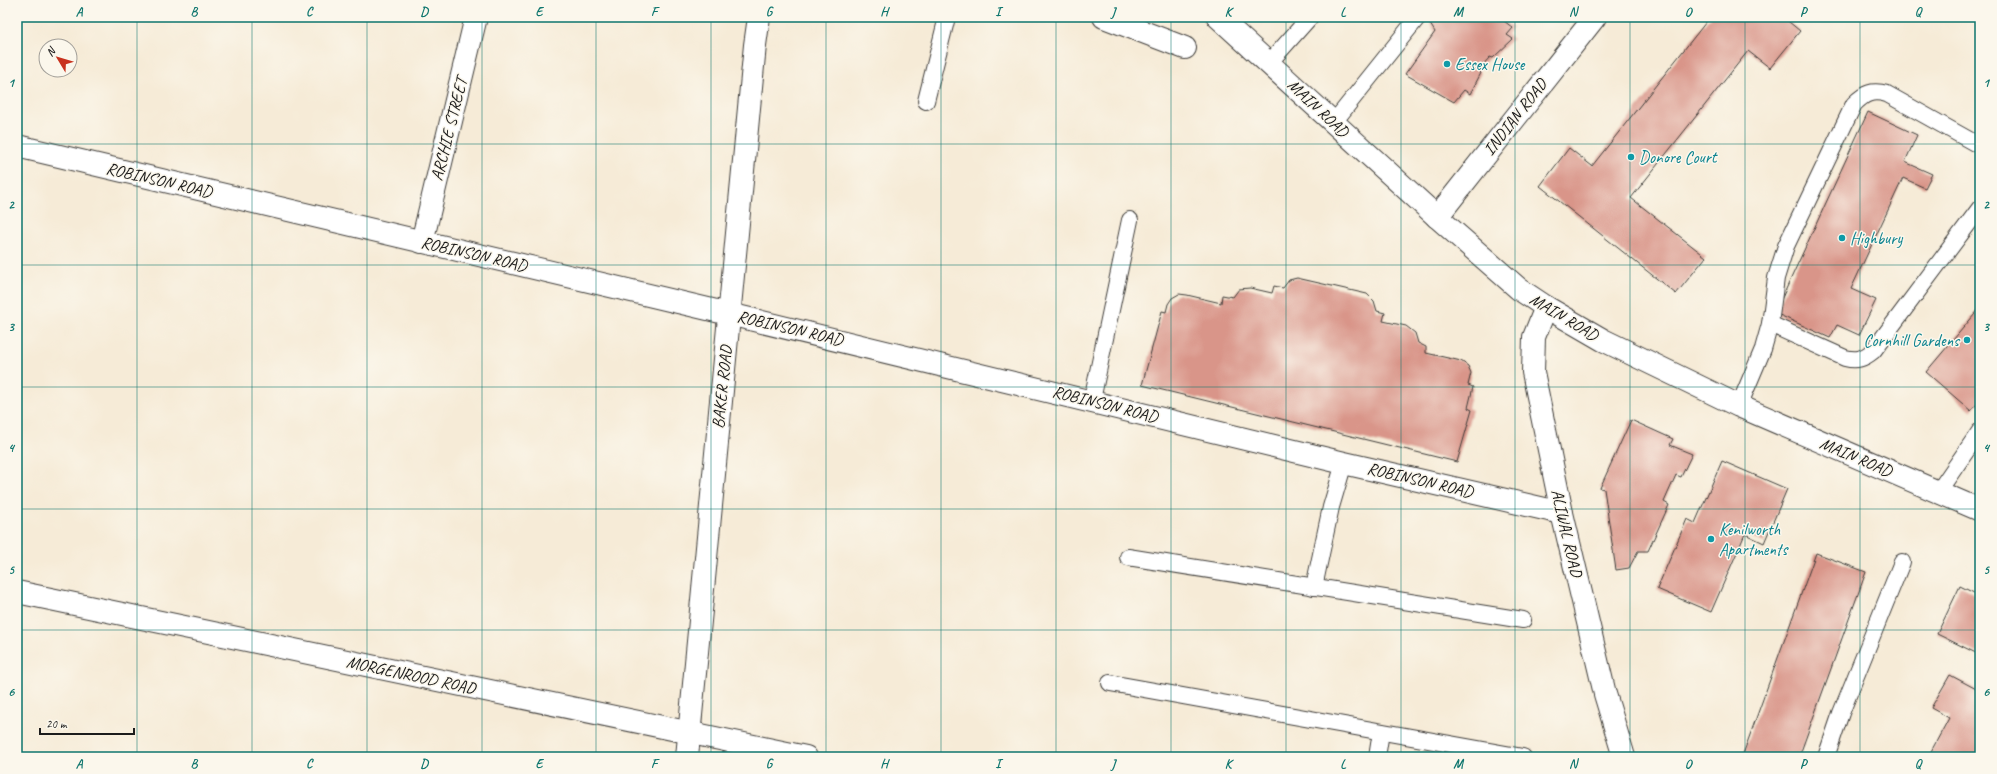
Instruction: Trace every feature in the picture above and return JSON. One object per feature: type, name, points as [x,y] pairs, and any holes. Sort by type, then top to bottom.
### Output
[{"type":"street","name":"ARCHIE STREET","points":[[422,242],[476,17]]},
{"type":"street","name":"BAKER ROAD","points":[[687,757],[755,44],[760,17]]},
{"type":"street","points":[[1104,17],[1185,48]]},
{"type":"street","name":"MAIN ROAD","points":[[1218,17],[1437,217],[1519,289],[1546,307],[1603,340],[1739,406],[1980,510]]},
{"type":"street","name":"INDIAN ROAD","points":[[1437,217],[1594,17]]},
{"type":"street","name":"ROBINSON ROAD","points":[[17,146],[1092,400],[1344,463],[1562,513]]},
{"type":"street","name":"ALIWAL ROAD","points":[[1546,307],[1534,337],[1533,372],[1562,513],[1605,694],[1624,757]]},
{"type":"street","name":"MORGENROOD ROAD","points":[[17,592],[806,757]]},
{"type":"lane","points":[[926,100],[947,17]]},
{"type":"lane","points":[[1269,63],[1310,17]]},
{"type":"lane","points":[[1334,122],[1418,17]]},
{"type":"lane","points":[[1739,406],[1763,349],[1770,324],[1776,278],[1786,246],[1854,104],[1863,95],[1875,91],[1887,94],[1980,146]]},
{"type":"lane","points":[[1770,324],[1845,358],[1855,360],[1865,358],[1873,351],[1980,208]]},
{"type":"lane","points":[[1092,400],[1130,220]]},
{"type":"lane","points":[[1938,492],[1980,431]]},
{"type":"lane","points":[[1314,587],[1331,507],[1344,463]]},
{"type":"lane","points":[[1128,557],[1523,620]]},
{"type":"lane","points":[[1826,757],[1841,713],[1902,562]]},
{"type":"lane","points":[[1110,683],[1523,757]]},
{"type":"lane","points":[[1377,757],[1381,732]]},
{"type":"building","name":"Essex House","points":[[1442,17],[1446,19],[1448,17],[1499,17],[1513,28],[1507,35],[1513,39],[1493,58],[1490,57],[1478,70],[1481,73],[1470,94],[1464,90],[1454,102],[1405,74],[1435,32],[1430,24],[1430,18]]},
{"type":"building","name":"Donore Court","points":[[1710,17],[1783,17],[1800,31],[1770,68],[1748,51],[1631,198],[1706,257],[1676,294],[1540,186],[1569,148],[1592,166]]},
{"type":"building","name":"Highbury","points":[[1868,112],[1917,135],[1905,162],[1932,174],[1925,188],[1903,178],[1851,289],[1876,300],[1859,335],[1837,325],[1830,338],[1775,313]]},
{"type":"building","points":[[1297,278],[1367,294],[1374,301],[1377,311],[1385,313],[1383,321],[1406,326],[1415,333],[1418,343],[1426,347],[1426,353],[1461,361],[1468,366],[1471,373],[1468,385],[1473,387],[1468,408],[1472,410],[1457,462],[1142,385],[1162,311],[1166,312],[1168,304],[1172,298],[1179,294],[1221,303],[1222,295],[1233,297],[1239,289],[1250,288],[1272,293],[1274,286],[1283,288],[1289,280]]},
{"type":"building","name":"Cornhill Gardens","points":[[1980,308],[1980,400],[1971,411],[1926,372]]},
{"type":"building","points":[[1631,420],[1673,439],[1670,445],[1692,454],[1681,477],[1676,475],[1664,502],[1669,505],[1648,551],[1638,551],[1629,568],[1616,570],[1604,489],[1600,488]]},
{"type":"building","name":"Kenilworth Apartments","points":[[1722,461],[1787,489],[1764,543],[1745,534],[1711,612],[1657,589],[1687,519],[1695,523]]},
{"type":"building","points":[[1816,553],[1866,572],[1799,757],[1742,757]]},
{"type":"building","points":[[1960,586],[1980,596],[1980,655],[1937,634]]},
{"type":"building","points":[[1950,675],[1980,691],[1980,757],[1928,757],[1949,718],[1931,708]]},
{"type":"place","name":"Essex House","points":[[1447,64]]},
{"type":"place","name":"Donore Court","points":[[1631,157]]},
{"type":"place","name":"Highbury","points":[[1842,238]]},
{"type":"place","name":"Cornhill Gardens","points":[[1967,340]]},
{"type":"place","name":"Kenilworth Apartments","points":[[1711,539]]}]
